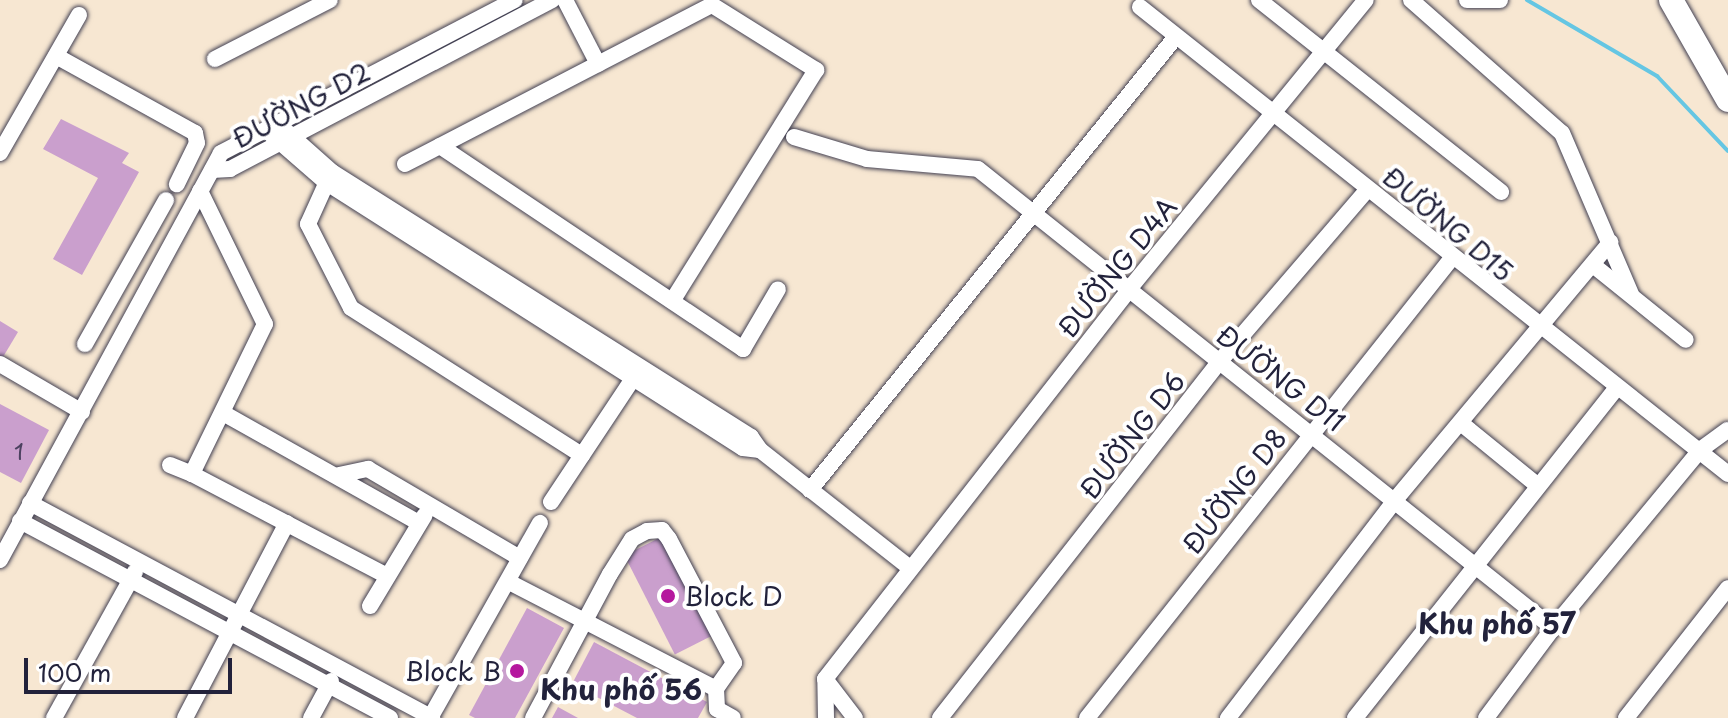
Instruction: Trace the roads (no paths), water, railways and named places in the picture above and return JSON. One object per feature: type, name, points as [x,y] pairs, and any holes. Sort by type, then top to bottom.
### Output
[{"type":"highway","points":[[1671,0],[1728,100]]},
{"type":"street","points":[[215,59],[330,0]]},
{"type":"street","name":"ĐƯỜNG D2","points":[[212,170],[221,153],[515,0]]},
{"type":"street","name":"ĐƯỜNG D2","points":[[212,170],[230,169],[552,0]]},
{"type":"street","points":[[565,0],[598,64]]},
{"type":"street","points":[[1259,0],[1325,49],[1501,192]]},
{"type":"street","name":"ĐƯỜNG D4A","points":[[825,679],[1130,288],[1366,0]]},
{"type":"street","points":[[1411,0],[1562,133],[1631,294]]},
{"type":"street","points":[[405,164],[712,5],[816,70],[672,301]]},
{"type":"street","name":"ĐƯỜNG D15","points":[[1140,7],[1174,39],[1274,111],[1540,330],[1728,474]]},
{"type":"street","points":[[0,153],[79,15]]},
{"type":"street","points":[[810,490],[1174,39]]},
{"type":"street","points":[[56,56],[195,133],[197,143],[177,184],[167,189],[166,200],[85,344]]},
{"type":"street","points":[[272,127],[329,177],[638,372],[743,448],[760,450],[910,568]]},
{"type":"street","name":"ĐƯỜNG D11","points":[[794,137],[867,159],[978,169],[1311,431],[1553,628]]},
{"type":"street","points":[[440,146],[743,349],[778,289]]},
{"type":"street","points":[[0,560],[212,170]]},
{"type":"street","points":[[329,177],[308,224],[351,308],[582,455]]},
{"type":"street","points":[[177,184],[194,199],[265,324],[192,474]]},
{"type":"street","name":"ĐƯỜNG D6","points":[[940,718],[1220,361],[1368,189]]},
{"type":"street","points":[[166,200],[174,207],[194,199]]},
{"type":"street","points":[[1228,718],[1395,500],[1462,424],[1611,242]]},
{"type":"street","name":"ĐƯỜNG D8","points":[[1087,718],[1311,431],[1451,259]]},
{"type":"street","points":[[1593,265],[1686,340]]},
{"type":"street","points":[[0,364],[82,412]]},
{"type":"street","points":[[551,502],[638,372]]},
{"type":"street","points":[[1355,718],[1473,563],[1617,387]]},
{"type":"street","points":[[223,413],[339,475],[419,523]]},
{"type":"street","points":[[1462,424],[1537,485]]},
{"type":"street","points":[[1486,718],[1553,628],[1700,450],[1728,430]]},
{"type":"street","points":[[170,465],[387,576]]},
{"type":"street","points":[[339,475],[368,469],[520,558]]},
{"type":"street","points":[[30,503],[431,718],[540,523]]},
{"type":"street","points":[[370,606],[430,505]]},
{"type":"street","points":[[20,521],[327,688],[390,718]]},
{"type":"street","points":[[185,718],[231,636],[287,523]]},
{"type":"street","points":[[533,718],[632,539],[662,530],[734,663],[716,689],[717,709],[728,717]]},
{"type":"street","points":[[54,718],[140,562]]},
{"type":"street","points":[[509,582],[716,689]]},
{"type":"street","points":[[1626,718],[1728,588]]},
{"type":"street","points":[[311,718],[337,668]]},
{"type":"street","points":[[825,679],[826,718]]},
{"type":"street","points":[[825,679],[855,718]]},
{"type":"waterway","points":[[1527,0],[1657,76],[1728,151]]},
{"type":"place","name":"Block D","points":[[668,596]]},
{"type":"place","name":"Block B","points":[[517,671]]},
{"type":"district","name":"Khu phố 57","points":[[1497,623]]},
{"type":"district","name":"Khu phố 56","points":[[621,689]]}]
